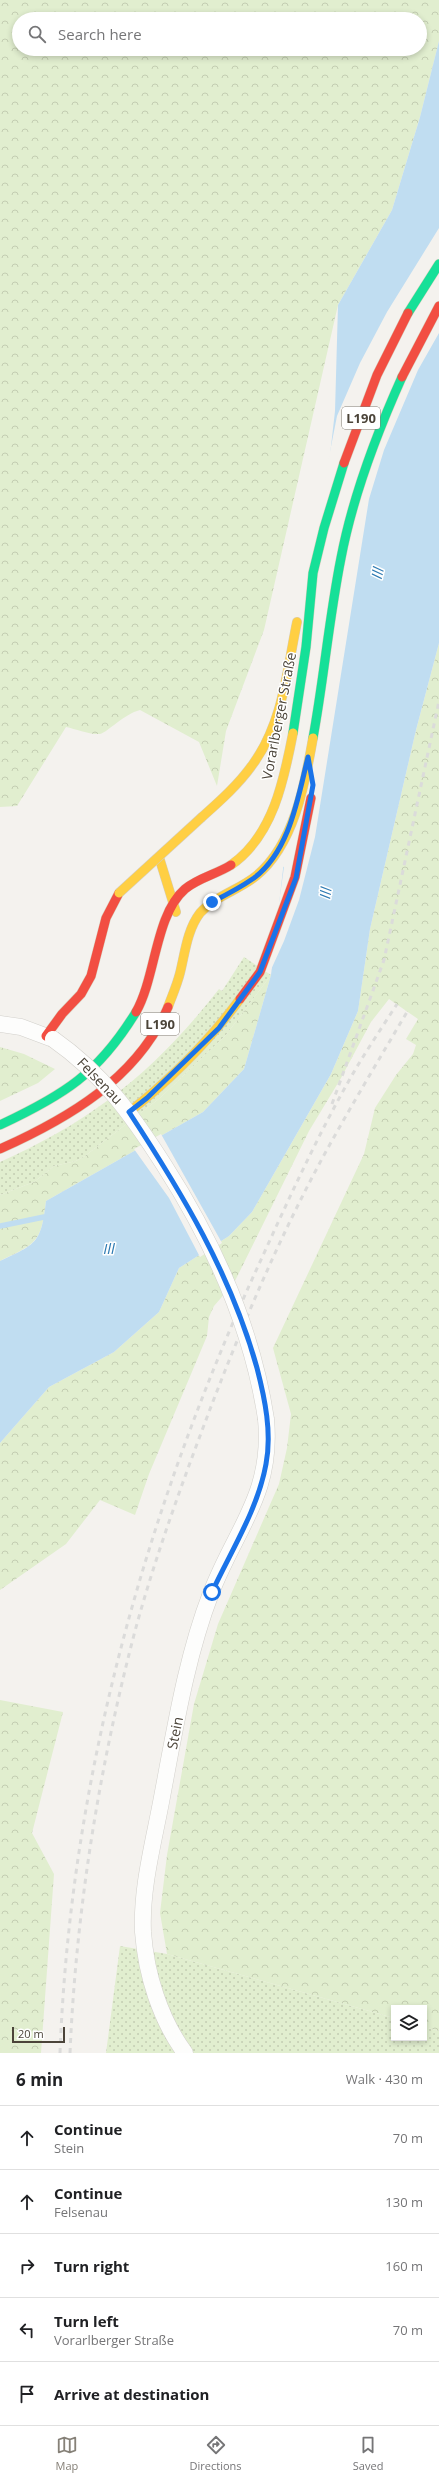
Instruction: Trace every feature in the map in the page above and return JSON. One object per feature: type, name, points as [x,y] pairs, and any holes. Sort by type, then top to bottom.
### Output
[{"type":"main road","name":"Vorarlberger Straße","points":[[0,1125],[44,1102],[87,1075],[128,1025],[142,999],[173,906],[189,883],[212,875],[239,860],[251,849],[273,810],[288,753],[303,671],[310,621],[311,583],[325,524],[344,465],[379,369],[423,286],[439,264]]},
{"type":"main road","name":"L190","points":[[0,1149],[64,1117],[100,1094],[130,1065],[163,1020],[180,973],[187,937],[197,917],[212,902],[254,878],[275,856],[294,815],[308,757],[324,683],[341,558],[364,470],[385,412],[408,361],[439,306]]},
{"type":"main road","points":[[50,1037],[62,1014],[81,994],[91,976],[106,918],[119,893],[239,784],[266,743],[275,720],[299,613],[311,583]]},
{"type":"main road","points":[[129,1112],[152,1093],[219,1028],[260,972],[296,878],[313,785],[308,757]]},
{"type":"main road","points":[[170,863],[159,857],[173,906],[187,937]]},
{"type":"main road","points":[[193,873],[212,875]]},
{"type":"main road","points":[[173,906],[212,902]]},
{"type":"street","name":"Felsenau","points":[[0,1024],[21,1027],[50,1037],[71,1052],[105,1083],[129,1112],[180,1190],[235,1300],[258,1372],[266,1419]]},
{"type":"street","name":"Stein","points":[[185,2053],[175,2039],[162,2010],[145,1957],[143,1930],[146,1877],[180,1707],[197,1633],[212,1592],[260,1490],[266,1463],[266,1419]]},
{"type":"green space","points":[[0,0],[439,0],[439,41],[420,117],[392,210],[338,305],[264,630],[226,731],[217,786],[199,742],[140,710],[128,715],[100,734],[87,733],[66,727],[17,806],[0,807]]},
{"type":"green space","points":[[439,643],[439,2031],[427,2028],[427,2005],[391,2005],[391,2017],[167,1954],[160,1913],[167,1855],[194,1704],[218,1624],[279,1484],[287,1448],[291,1414],[273,1348],[364,1154],[375,1108],[396,1075],[413,1054],[416,1045],[406,1039],[418,1019],[389,999],[371,1022],[341,1078],[309,1131],[234,1283],[214,1306],[209,1317],[207,1336],[149,1474],[135,1515],[100,1500],[66,1544],[0,1590],[0,1443],[49,1387],[114,1352],[159,1312],[179,1268],[229,1236],[252,1212],[331,1074],[358,1011],[370,929],[416,730]]},
{"type":"green space","points":[[244,957],[271,975],[226,1035],[160,1098],[85,1156],[76,1161],[54,1166],[34,1182],[0,1195],[0,1162],[65,1129],[121,1090],[147,1068],[171,1044],[219,989],[222,991]]},
{"type":"green space","points":[[271,975],[244,1069],[203,1112],[46,1201],[42,1226],[35,1240],[22,1250],[0,1261],[0,1195],[34,1182],[54,1166],[76,1161],[85,1156],[160,1098],[226,1035]]},
{"type":"green space","points":[[0,1047],[24,1054],[55,1069],[38,1083],[0,1101]]},
{"type":"green space","points":[[0,1700],[63,1712],[32,1833],[54,1874],[41,2053],[0,2053]]},
{"type":"green space","points":[[120,1946],[167,1954],[391,2017],[391,2041],[427,2041],[427,2028],[439,2031],[439,2053],[106,2053]]},
{"type":"water","name":"Ill","points":[[439,41],[439,643],[416,730],[370,929],[358,1011],[331,1074],[252,1212],[229,1236],[179,1268],[159,1312],[114,1352],[49,1387],[0,1443],[0,1261],[29,1246],[35,1240],[42,1226],[46,1201],[203,1112],[244,1069],[271,975],[335,411],[338,305],[392,210],[420,117]]},
{"type":"pier","points":[[439,228],[439,333],[418,370],[384,450],[369,499],[315,837],[299,900],[284,941],[269,974],[284,867],[281,866],[327,467],[337,416],[360,363],[387,312]]},
{"type":"pier","points":[[161,1134],[222,1243],[200,1257],[169,1198],[134,1149]]},
{"type":"waterway","points":[[0,1226],[44,1217],[50,1219]]},
{"type":"railway","points":[[332,1104],[384,960],[439,701]]},
{"type":"railway","points":[[60,2053],[67,1954],[79,1855],[96,1757],[118,1660],[144,1565],[175,1471],[210,1378],[249,1286],[299,1177],[340,1096],[370,1045],[397,1004]]},
{"type":"railway","points":[[70,2053],[78,1946],[91,1840],[100,1787],[110,1735],[135,1631],[161,1545],[212,1404],[266,1273],[312,1177],[407,1012]]},
{"type":"traffic: fast","points":[[408,313],[439,264]]},
{"type":"traffic: fast","points":[[313,738],[333,603],[346,535],[352,511],[374,443],[402,377]]},
{"type":"traffic: fast","points":[[293,733],[306,647],[313,573],[324,528],[344,463]]},
{"type":"traffic: fast","points":[[0,1125],[43,1103],[78,1080],[108,1052],[136,1012]]},
{"type":"traffic: slow","points":[[202,817],[242,778],[263,748],[271,731],[282,696],[297,622]]},
{"type":"traffic: slow","points":[[231,865],[245,853],[257,839],[267,823],[281,788],[293,733]]},
{"type":"traffic: slow","points":[[168,1007],[179,977],[189,934],[200,913],[213,902],[256,876],[269,863],[280,848],[296,813],[306,775],[313,738]]},
{"type":"traffic: slow","points":[[119,893],[202,817]]},
{"type":"traffic: slow","points":[[159,857],[176,912]]},
{"type":"traffic: slow","points":[[129,1112],[159,1087],[202,1045],[240,999]]},
{"type":"traffic: jam","points":[[402,377],[439,306]]},
{"type":"traffic: jam","points":[[344,463],[377,375],[408,313]]},
{"type":"traffic: jam","points":[[240,999],[260,972],[295,877],[311,798]]},
{"type":"traffic: jam","points":[[136,1012],[143,998],[162,930],[175,900],[190,885],[231,865]]},
{"type":"traffic: jam","points":[[46,1036],[62,1014],[81,994],[91,976],[106,918],[119,893]]},
{"type":"traffic: jam","points":[[0,1149],[50,1124],[98,1094],[119,1076],[138,1055],[155,1033],[168,1007]]},
{"type":"route","points":[[212,902],[254,878],[275,856],[294,815],[308,757],[313,785],[296,878],[272,947],[260,972],[243,998],[219,1028],[147,1098],[129,1112],[180,1190],[218,1263],[235,1300],[248,1336],[261,1386],[268,1438],[266,1463],[260,1490],[212,1592]]}]
